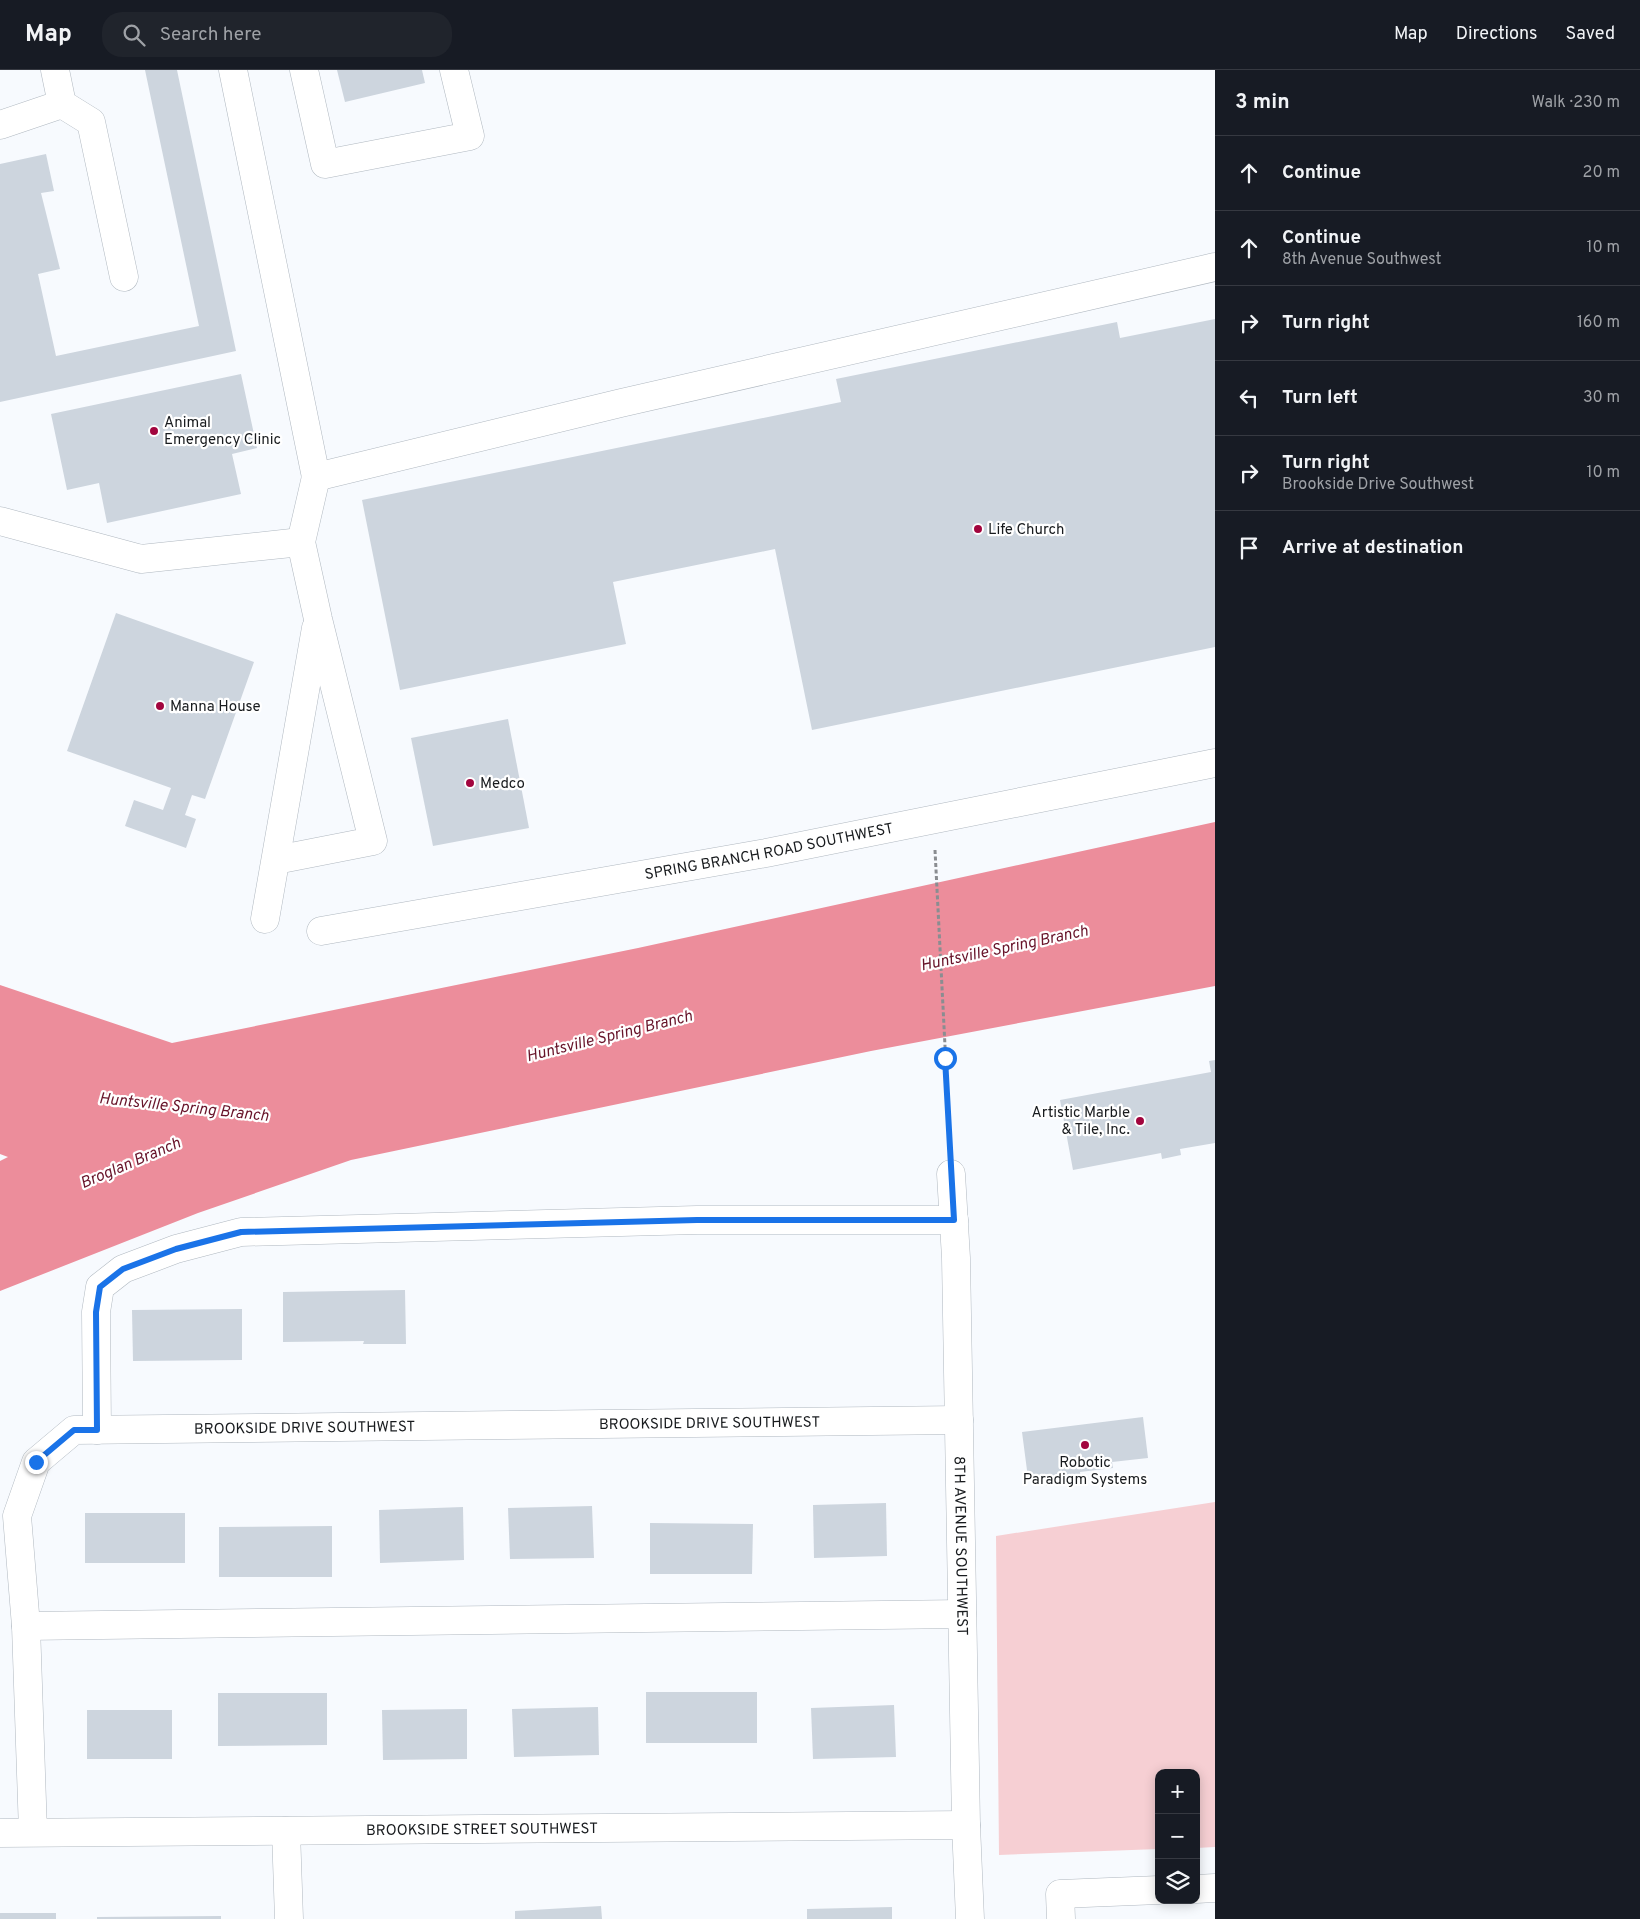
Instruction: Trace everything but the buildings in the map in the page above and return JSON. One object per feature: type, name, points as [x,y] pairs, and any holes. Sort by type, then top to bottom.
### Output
[{"type":"street","points":[[55,70],[62,104],[91,122],[124,277]]},
{"type":"street","points":[[233,70],[316,477],[301,542],[373,841],[276,860]]},
{"type":"street","points":[[304,70],[325,164],[470,136],[454,70]]},
{"type":"street","points":[[0,125],[62,104]]},
{"type":"street","points":[[316,477],[621,403],[1215,267]]},
{"type":"street","points":[[0,520],[140,559],[301,542]]},
{"type":"street","points":[[265,920],[318,619]]},
{"type":"street","name":"SPRING BRANCH ROAD SOUTHWEST","points":[[321,931],[766,853],[1215,763]]},
{"type":"street","name":"8TH AVENUE SOUTHWEST","points":[[951,1174],[954,1220],[966,1825],[970,1919]]},
{"type":"street","points":[[97,1430],[96,1312],[100,1287],[123,1269],[176,1249],[241,1232],[697,1220],[954,1220]]},
{"type":"street","name":"BROOKSIDE DRIVE SOUTHWEST","points":[[33,1832],[26,1626],[17,1516],[11,1498],[36,1462],[74,1430],[959,1420]]},
{"type":"street","points":[[26,1626],[962,1614]]},
{"type":"street","name":"BROOKSIDE STREET SOUTHWEST","points":[[0,1833],[966,1825]]},
{"type":"street","points":[[286,1831],[289,1919]]},
{"type":"street","points":[[1200,1889],[1215,1888]]},
{"type":"street","points":[[1061,1919],[1060,1894],[1155,1890]]},
{"type":"path","points":[[935,848],[951,1174]]},
{"type":"shaded area","points":[[1215,1502],[1215,1847],[1200,1848],[1200,1769],[1155,1769],[1155,1849],[999,1855],[996,1536]]},
{"type":"water","points":[[1215,822],[1215,986],[871,1051],[351,1160],[198,1213],[0,1291],[0,1161],[8,1157],[0,1154],[0,985],[172,1043],[638,948]]},
{"type":"place","name":"Animal Emergency Clinic","points":[[154,431]]},
{"type":"place","name":"Life Church","points":[[978,529]]},
{"type":"place","name":"Manna House","points":[[160,706]]},
{"type":"place","name":"Medco","points":[[470,783]]},
{"type":"place","name":"Artistic Marble & Tile, Inc.","points":[[1140,1121]]},
{"type":"place","name":"Robotic Paradigm Systems","points":[[1085,1445]]},
{"type":"route","points":[[36,1462],[74,1430],[97,1430],[96,1312],[100,1287],[123,1269],[176,1249],[241,1232],[697,1220],[954,1220],[945,1058]]},
{"type":"water label","name":"Huntsville Spring Branch","points":[[1004,947]]},
{"type":"water label","name":"Huntsville Spring Branch","points":[[609,1035]]},
{"type":"water label","name":"Huntsville Spring Branch","points":[[184,1106]]},
{"type":"water label","name":"Broglan Branch","points":[[130,1162]]}]
